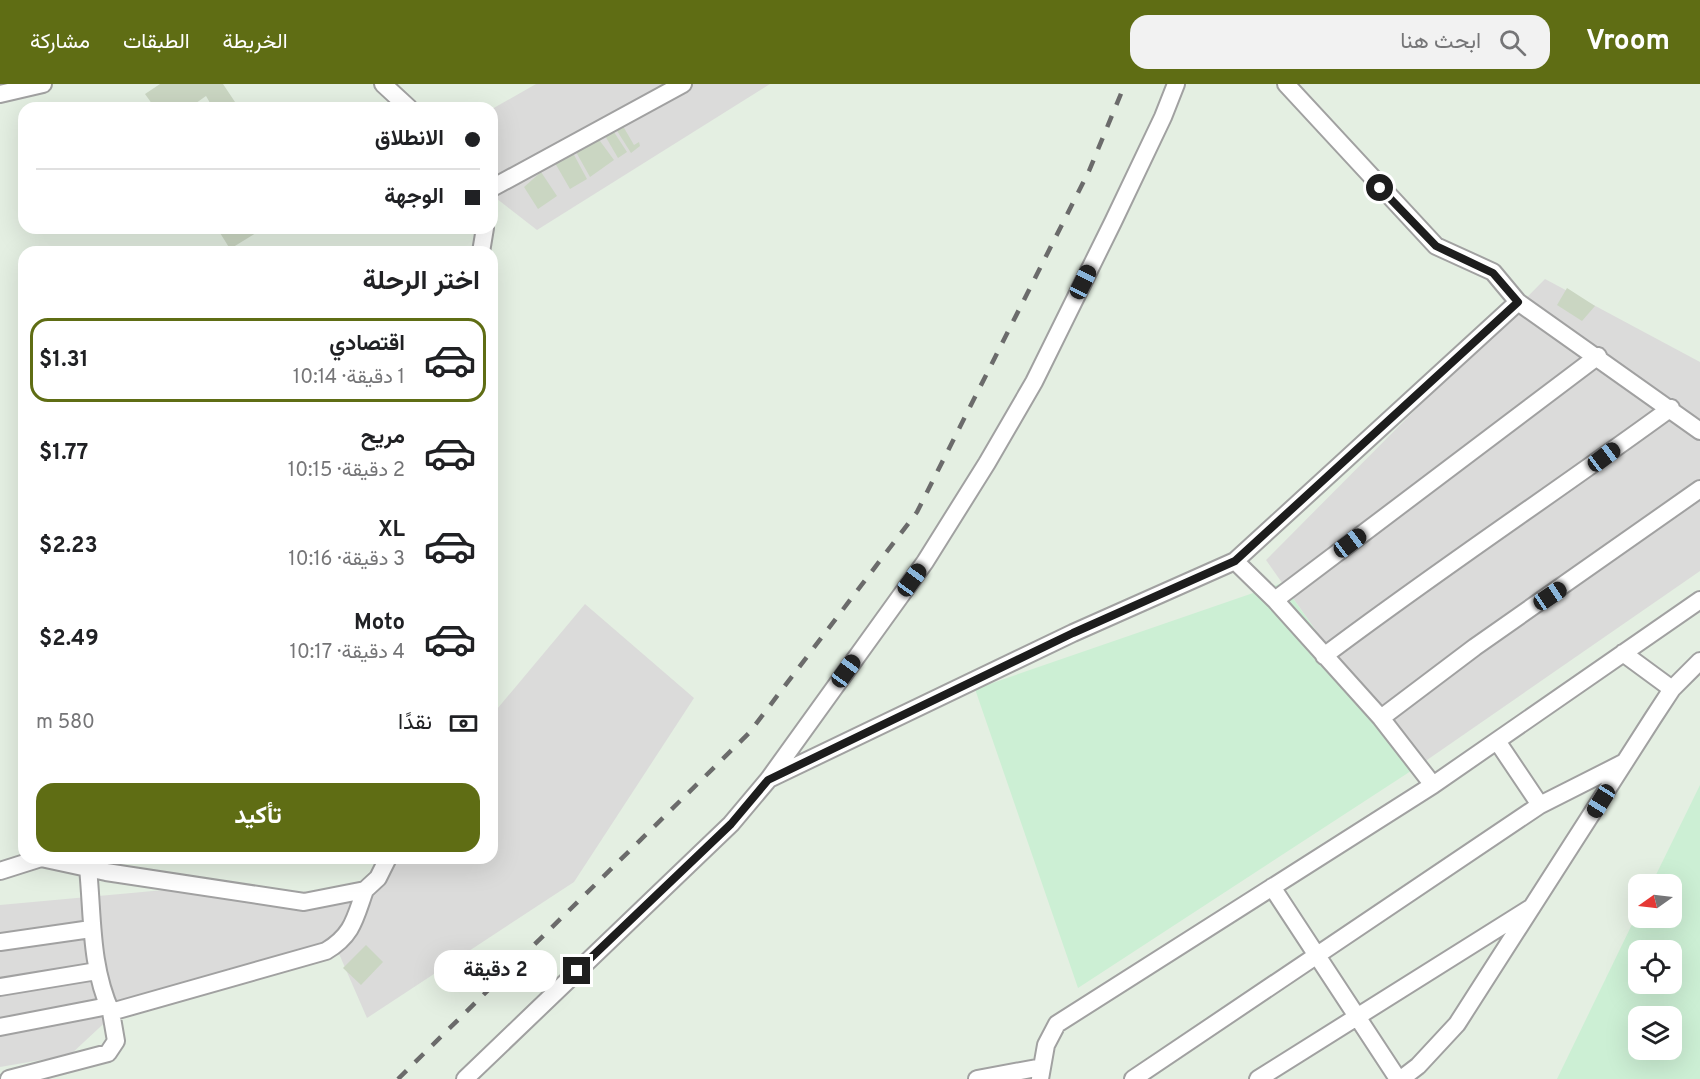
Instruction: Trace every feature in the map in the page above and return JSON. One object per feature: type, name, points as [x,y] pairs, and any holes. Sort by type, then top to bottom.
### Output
[{"type":"street","points":[[0,94],[43,84]]},
{"type":"street","points":[[383,84],[402,102]]},
{"type":"street","points":[[498,185],[682,84]]},
{"type":"street","points":[[465,1079],[731,824],[768,780],[925,562],[1034,382],[1163,117],[1176,84]]},
{"type":"street","points":[[1286,84],[1436,246],[1493,273],[1518,302],[1598,356],[1700,430]]},
{"type":"street","points":[[768,780],[1073,633],[1235,561],[1518,302]]},
{"type":"street","points":[[1275,600],[1598,356]]},
{"type":"street","points":[[1324,656],[1453,560],[1570,482],[1671,408]]},
{"type":"street","points":[[1381,718],[1475,647],[1700,489]]},
{"type":"street","points":[[1235,561],[1275,600],[1381,718],[1433,785]]},
{"type":"street","points":[[977,1079],[1041,1073],[1046,1045],[1057,1024],[1433,785],[1700,600]]},
{"type":"street","points":[[1623,653],[1672,689]]},
{"type":"street","points":[[1272,887],[1355,1018],[1400,1079],[1418,1066],[1457,1024],[1672,689],[1700,661]]},
{"type":"street","points":[[1497,741],[1540,805]]},
{"type":"street","points":[[1133,1079],[1540,805],[1625,762]]},
{"type":"street","points":[[0,871],[22,864]]},
{"type":"street","points":[[69,864],[304,902],[365,890]]},
{"type":"street","points":[[0,1027],[109,1009],[326,951],[342,941],[353,924],[365,890],[378,878],[385,864]]},
{"type":"street","points":[[9,1079],[108,1053],[116,1041],[97,971],[91,929],[88,868]]},
{"type":"street","points":[[1258,1079],[1535,905]]},
{"type":"street","points":[[0,942],[91,929]]},
{"type":"street","points":[[0,987],[97,971]]},
{"type":"shaded area","points":[[536,84],[770,84],[537,230],[498,200],[498,106]]},
{"type":"shaded area","points":[[1545,279],[1700,362],[1700,571],[1414,769],[1266,560]]},
{"type":"shaded area","points":[[585,604],[694,698],[574,882],[367,1018],[333,940],[127,1002],[70,1055],[0,1067],[0,905],[175,889],[362,904],[388,864],[498,864],[498,708]]},
{"type":"green space","points":[[1282,583],[1414,769],[1078,988],[975,689]]},
{"type":"green space","points":[[1700,785],[1700,1079],[1557,1079],[1630,928],[1682,928],[1682,874],[1656,874]]},
{"type":"building","points":[[160,84],[223,84],[235,102],[210,102],[206,96],[198,102],[151,102],[145,94]]},
{"type":"building","points":[[620,121],[634,145],[639,142],[640,146],[631,153],[614,126]]},
{"type":"building","points":[[612,129],[627,152],[618,158],[604,134]]},
{"type":"building","points":[[597,137],[614,160],[590,177],[576,152]]},
{"type":"building","points":[[573,153],[587,179],[570,189],[555,163]]},
{"type":"building","points":[[541,172],[557,196],[538,209],[524,187]]},
{"type":"building","points":[[221,234],[254,234],[235,246],[228,246]]},
{"type":"building","points":[[1567,288],[1595,306],[1582,321],[1557,305]]},
{"type":"building","points":[[366,945],[383,962],[361,985],[343,968]]},
{"type":"railway","points":[[398,1079],[749,733],[917,512],[1089,171],[1125,84]]},
{"type":"route","points":[[577,971],[731,824],[768,780],[1073,633],[1235,561],[1518,302],[1493,273],[1436,246],[1380,188]]}]
